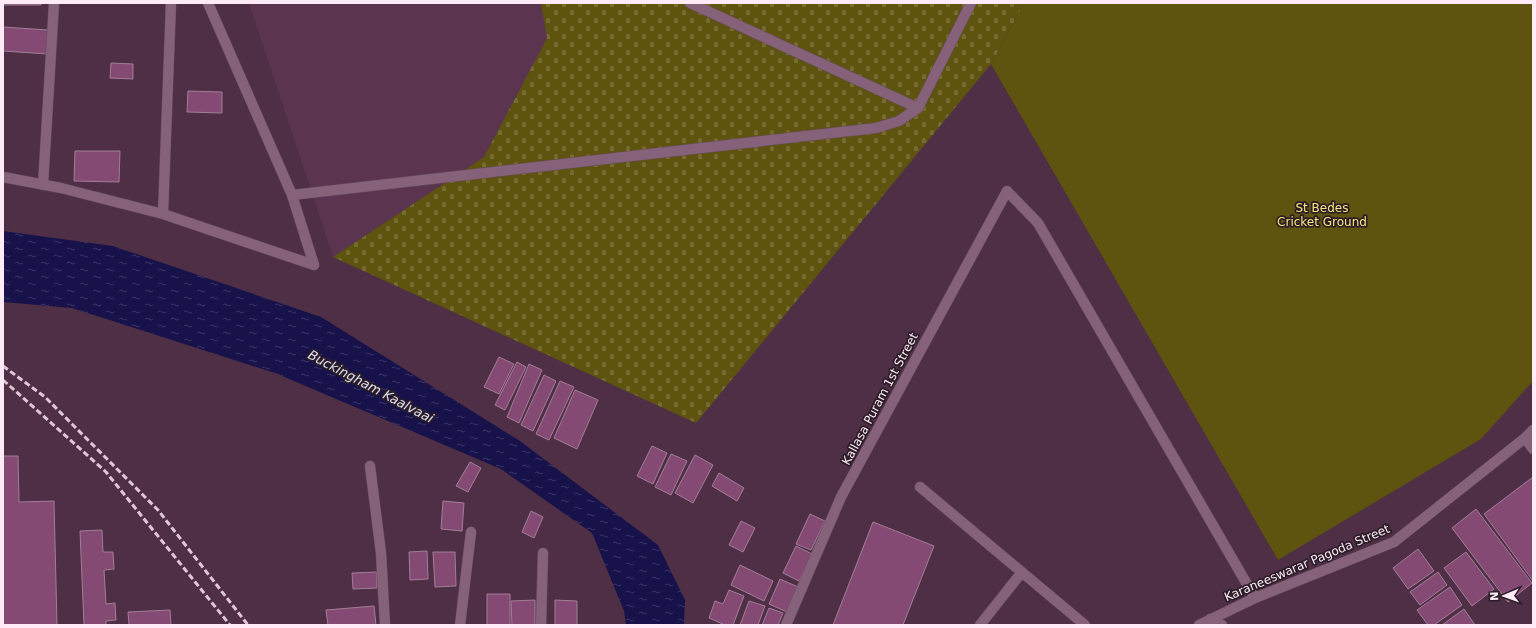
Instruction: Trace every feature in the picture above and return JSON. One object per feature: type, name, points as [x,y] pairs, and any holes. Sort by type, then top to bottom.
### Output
[{"type":"street","points":[[43,184],[54,3]]},
{"type":"street","points":[[163,214],[171,3]]},
{"type":"street","points":[[3,177],[43,184],[163,214],[314,265],[292,195],[208,3]]},
{"type":"street","points":[[690,3],[918,108]]},
{"type":"street","points":[[292,195],[876,128],[899,122],[918,108],[971,3]]},
{"type":"street","name":"Kallasa Puram 1st Street","points":[[786,625],[841,497],[1007,191],[1038,223],[1255,598]]},
{"type":"street","name":"Karaneeswarar Pagoda Street","points":[[1199,625],[1255,598],[1394,542],[1525,438],[1533,430]]},
{"type":"street","points":[[1525,438],[1533,450]]},
{"type":"street","points":[[370,466],[381,554],[385,625]]},
{"type":"street","points":[[920,487],[1086,625]]},
{"type":"street","points":[[460,625],[471,532]]},
{"type":"street","points":[[541,625],[543,553]]},
{"type":"street","points":[[980,625],[1022,572]]},
{"type":"street","points":[[1210,619],[1222,625]]},
{"type":"shaded area","points":[[249,3],[541,3],[548,38],[484,157],[333,257]]},
{"type":"green space","points":[[541,3],[1024,3],[991,64],[696,423],[333,257],[484,157],[547,38]]},
{"type":"green space","name":"St Bedes Cricket Ground","points":[[1024,3],[1533,3],[1533,381],[1481,439],[1278,560],[991,64]]},
{"type":"water","name":"Buckingham Kaalvaai","points":[[3,231],[113,246],[321,317],[520,441],[658,545],[685,600],[684,625],[626,625],[624,611],[592,533],[501,469],[275,373],[72,308],[3,302]]},
{"type":"building","points":[[3,3],[41,3],[41,5],[3,5]]},
{"type":"building","points":[[3,27],[48,30],[47,54],[3,51]]},
{"type":"building","points":[[111,63],[133,64],[133,79],[110,78]]},
{"type":"building","points":[[188,91],[222,92],[222,113],[187,112]]},
{"type":"building","points":[[75,151],[120,151],[119,182],[74,181]]},
{"type":"building","points":[[499,357],[514,364],[499,394],[484,387]]},
{"type":"building","points":[[517,362],[526,367],[505,410],[495,405]]},
{"type":"building","points":[[529,364],[542,370],[519,423],[507,417]]},
{"type":"building","points":[[544,375],[556,381],[533,431],[521,425]]},
{"type":"building","points":[[560,381],[574,387],[549,440],[536,434]]},
{"type":"building","points":[[575,390],[598,400],[577,449],[554,438]]},
{"type":"building","points":[[652,446],[667,453],[653,484],[637,476]]},
{"type":"building","points":[[671,454],[687,461],[671,495],[655,487]]},
{"type":"building","points":[[695,455],[713,465],[693,503],[675,493]]},
{"type":"building","points":[[3,456],[18,456],[19,502],[54,501],[57,625],[3,625]]},
{"type":"building","points":[[470,462],[481,468],[468,492],[456,486]]},
{"type":"building","points":[[719,473],[744,488],[737,501],[712,486]]},
{"type":"building","points":[[1533,477],[1533,581],[1484,514]]},
{"type":"building","points":[[443,501],[464,503],[462,531],[441,529]]},
{"type":"building","points":[[1476,509],[1532,583],[1508,602],[1452,528]]},
{"type":"building","points":[[531,511],[543,517],[534,538],[522,532]]},
{"type":"building","points":[[810,514],[825,521],[811,550],[796,544]]},
{"type":"building","points":[[741,521],[755,528],[743,552],[729,545]]},
{"type":"building","points":[[873,522],[934,546],[903,625],[833,625]]},
{"type":"building","points":[[102,530],[103,552],[113,552],[114,569],[104,570],[106,604],[115,603],[116,620],[106,621],[106,625],[84,625],[80,531]]},
{"type":"building","points":[[796,546],[812,554],[799,581],[783,573]]},
{"type":"building","points":[[1418,549],[1434,571],[1408,589],[1393,568]]},
{"type":"building","points":[[427,551],[428,579],[410,580],[409,552]]},
{"type":"building","points":[[433,552],[455,552],[456,586],[435,587]]},
{"type":"building","points":[[1466,552],[1494,589],[1472,606],[1444,568]]},
{"type":"building","points":[[740,565],[773,581],[764,601],[731,585]]},
{"type":"building","points":[[377,572],[377,588],[353,589],[352,573]]},
{"type":"building","points":[[1438,572],[1447,585],[1420,605],[1410,592]]},
{"type":"building","points":[[780,579],[798,587],[787,612],[769,604]]},
{"type":"building","points":[[1450,587],[1462,605],[1434,625],[1428,625],[1417,610]]},
{"type":"building","points":[[729,590],[744,596],[733,625],[725,625],[709,618],[715,601],[723,604]]},
{"type":"building","points":[[487,594],[510,594],[510,625],[487,625]]},
{"type":"building","points":[[535,600],[535,625],[512,625],[511,601]]},
{"type":"building","points":[[555,600],[577,601],[577,625],[555,625]]},
{"type":"building","points":[[749,601],[765,606],[758,625],[740,625]]},
{"type":"building","points":[[374,606],[376,625],[328,625],[326,610]]},
{"type":"building","points":[[769,608],[783,613],[778,625],[762,625]]},
{"type":"building","points":[[1464,609],[1475,625],[1442,625]]},
{"type":"building","points":[[170,610],[171,625],[129,625],[128,612]]},
{"type":"railway","points":[[3,366],[45,397],[158,510],[248,625]]},
{"type":"railway","points":[[3,380],[106,472],[230,625]]}]
